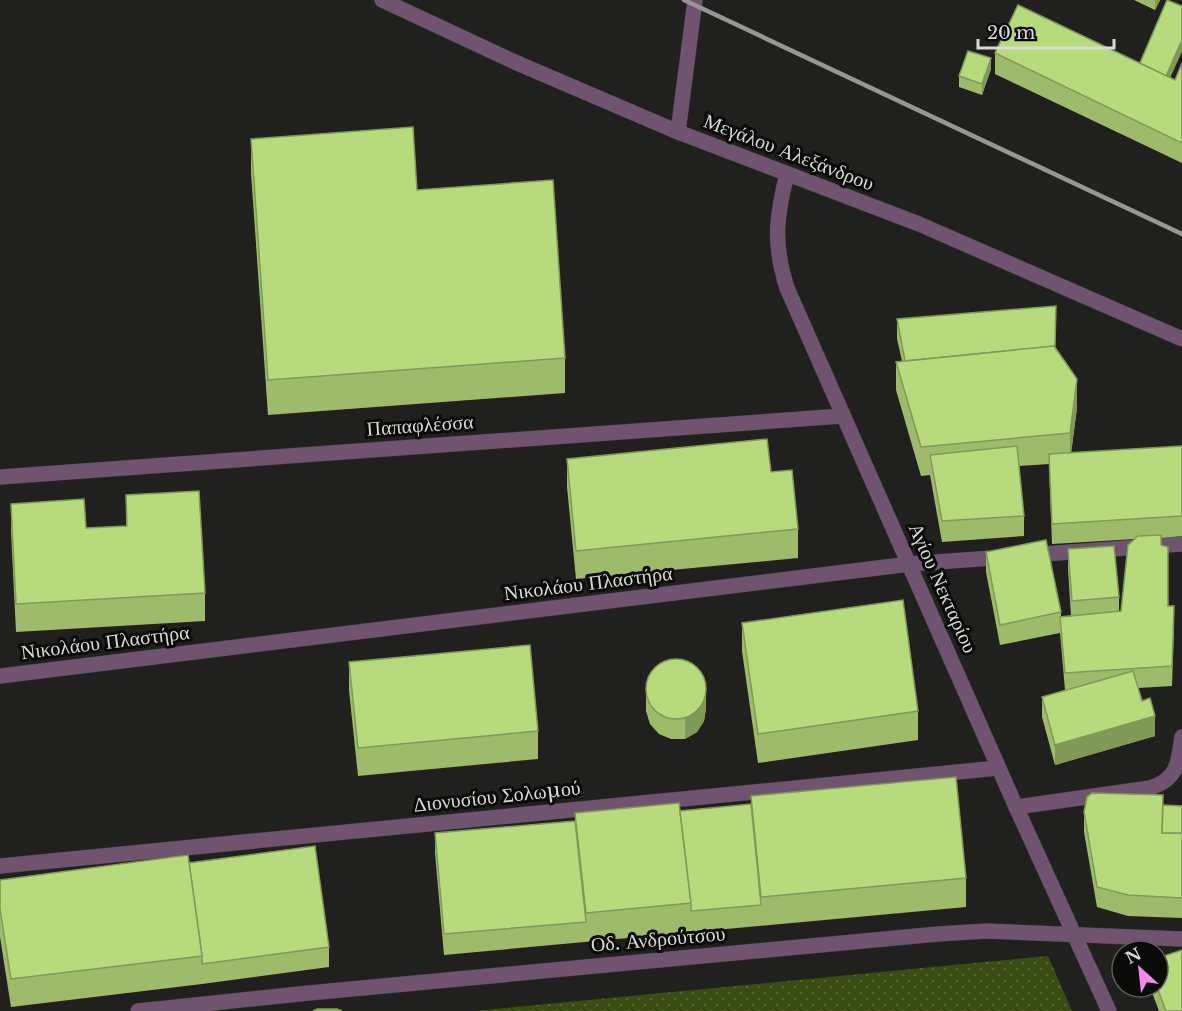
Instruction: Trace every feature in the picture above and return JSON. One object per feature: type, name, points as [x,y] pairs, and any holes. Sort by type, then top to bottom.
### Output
[{"type":"street","name":"Μεγάλου Αλεξάνδρου","points":[[382,0],[517,63],[678,132],[919,224],[1182,339]]},
{"type":"street","points":[[678,132],[695,0]]},
{"type":"street","name":"Αγίου Νεκταρίου","points":[[787,174],[777,228],[777,251],[787,288],[998,768],[1109,1011]]},
{"type":"street","name":"Παπαφλέσσα","points":[[0,477],[842,416]]},
{"type":"street","name":"Νικολάου Πλαστήρα","points":[[0,676],[909,564],[1182,544]]},
{"type":"street","points":[[1016,807],[1160,785],[1176,770],[1182,737]]},
{"type":"street","name":"Διονυσίου Σολωμού","points":[[0,866],[998,768]]},
{"type":"street","name":"Οδ. Ανδρούτσου","points":[[138,1011],[321,991],[938,934],[986,931],[1182,939]]},
{"type":"green space","points":[[1048,956],[1072,1011],[474,1011]]},
{"type":"building","points":[[1167,0],[1182,6],[1182,40],[1166,76],[1140,63]]},
{"type":"building","points":[[1018,5],[1175,80],[1182,63],[1182,143],[995,53]]},
{"type":"building","points":[[968,51],[991,58],[982,84],[959,76]]},
{"type":"building","points":[[413,127],[417,190],[553,180],[565,358],[268,380],[251,139]]},
{"type":"building","points":[[1056,306],[1055,346],[905,361],[897,319]]},
{"type":"building","points":[[1054,346],[1077,379],[1070,433],[921,447],[896,362]]},
{"type":"building","points":[[767,439],[771,472],[792,470],[798,529],[576,551],[567,459]]},
{"type":"building","points":[[1017,446],[1024,516],[942,521],[930,455]]},
{"type":"building","points":[[1182,446],[1182,516],[1052,524],[1049,454]]},
{"type":"building","points":[[199,491],[205,593],[16,604],[11,504],[84,499],[86,528],[127,526],[126,495]]},
{"type":"building","points":[[1161,535],[1161,545],[1168,547],[1168,606],[1174,606],[1172,666],[1065,673],[1060,617],[1121,611],[1128,545],[1138,536]]},
{"type":"building","points":[[1046,540],[1061,612],[1000,625],[986,552]]},
{"type":"building","points":[[1114,546],[1119,597],[1072,601],[1068,549]]},
{"type":"building","points":[[903,600],[918,711],[758,734],[742,623]]},
{"type":"building","points":[[530,645],[538,731],[358,748],[349,662]]},
{"type":"building","points":[[676,659],[693,664],[701,672],[706,689],[701,706],[693,714],[676,719],[659,714],[651,706],[646,689],[651,672],[659,664]]},
{"type":"building","points":[[1133,671],[1142,701],[1150,698],[1155,716],[1055,745],[1042,697]]},
{"type":"building","points":[[956,777],[966,878],[761,897],[751,796]]},
{"type":"building","points":[[1092,793],[1163,795],[1162,833],[1182,833],[1182,898],[1128,895],[1097,887],[1084,812],[1087,797]]},
{"type":"building","points":[[679,803],[691,903],[586,913],[575,813]]},
{"type":"building","points":[[751,804],[761,905],[691,911],[680,811]]},
{"type":"building","points":[[1163,805],[1182,806],[1182,833],[1162,833]]},
{"type":"building","points":[[575,821],[586,922],[444,934],[435,833]]},
{"type":"building","points":[[315,846],[329,947],[202,964],[189,863]]},
{"type":"building","points":[[188,855],[202,956],[11,979],[0,909],[0,880]]},
{"type":"building","points":[[1182,950],[1182,1011],[1166,1011],[1162,999],[1170,999],[1170,954]]},
{"type":"building","points":[[337,1009],[342,1011],[313,1011]]},
{"type":"railway","points":[[684,0],[1182,234]]}]
